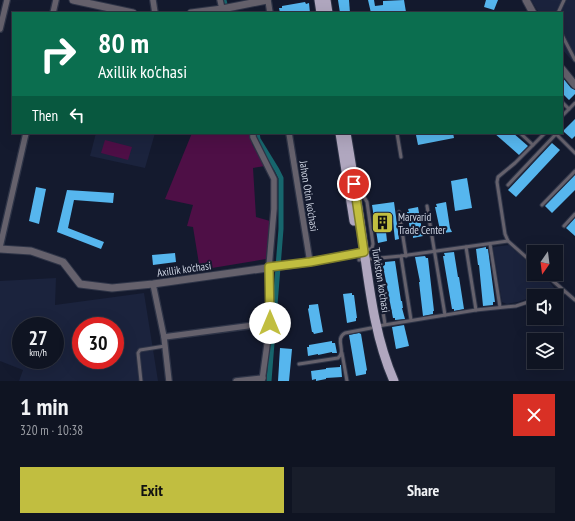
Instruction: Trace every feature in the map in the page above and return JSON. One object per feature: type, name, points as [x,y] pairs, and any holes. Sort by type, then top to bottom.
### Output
[{"type":"main road","points":[[319,0],[321,12]]},
{"type":"main road","points":[[326,0],[328,12]]},
{"type":"main road","name":"Turkiston ko'chasi","points":[[340,134],[387,381]]},
{"type":"main road","name":"Turkiston ko'chasi","points":[[346,134],[364,256]]},
{"type":"main road","name":"Turkiston ko'chasi","points":[[377,327],[382,347],[394,381]]},
{"type":"street","points":[[0,29],[7,0]]},
{"type":"street","points":[[53,12],[56,0]]},
{"type":"street","points":[[73,0],[106,10],[124,12]]},
{"type":"street","points":[[153,0],[155,12]]},
{"type":"street","points":[[220,0],[225,10]]},
{"type":"street","points":[[202,12],[225,10],[267,0],[270,12]]},
{"type":"street","points":[[526,0],[532,12]]},
{"type":"street","points":[[563,70],[575,85]]},
{"type":"street","points":[[26,134],[0,248],[31,251],[63,262],[80,284],[112,288],[153,284]]},
{"type":"street","points":[[236,381],[263,380],[270,323],[270,267],[274,209],[274,179],[253,137],[253,134]]},
{"type":"street","name":"Jahon Otin ko'chasi","points":[[289,134],[310,262]]},
{"type":"street","points":[[310,262],[364,256]]},
{"type":"street","name":"Axillik ko'chasi","points":[[170,381],[164,338],[153,284],[310,262]]},
{"type":"street","points":[[164,338],[270,323]]},
{"type":"lane","points":[[558,12],[564,0]]},
{"type":"lane","points":[[563,37],[575,60]]},
{"type":"lane","points":[[563,103],[569,109]]},
{"type":"lane","points":[[563,115],[575,103]]},
{"type":"lane","points":[[397,134],[401,157]]},
{"type":"lane","points":[[521,134],[533,145]]},
{"type":"lane","points":[[527,258],[508,241],[505,234],[497,182],[498,177],[515,163],[544,134]]},
{"type":"lane","points":[[508,185],[555,134],[575,153]]},
{"type":"lane","points":[[542,205],[575,171]]},
{"type":"lane","points":[[428,206],[445,315]]},
{"type":"lane","points":[[399,212],[406,256]]},
{"type":"lane","points":[[564,226],[575,214]]},
{"type":"lane","points":[[364,256],[406,256],[508,241]]},
{"type":"lane","points":[[490,244],[500,307]]},
{"type":"lane","points":[[466,247],[476,310]]},
{"type":"lane","points":[[401,256],[411,320]]},
{"type":"lane","points":[[552,281],[575,300]]},
{"type":"lane","points":[[347,381],[340,339],[345,333],[411,320],[476,310],[516,306],[527,302]]},
{"type":"lane","points":[[141,381],[138,354],[140,350],[165,346]]},
{"type":"lane","points":[[299,364],[338,358],[341,356],[342,352]]},
{"type":"shaded area","points":[[531,0],[575,0],[575,64],[563,50],[563,12],[538,12]]},
{"type":"shaded area","points":[[96,134],[155,134],[145,168],[90,156]]},
{"type":"shaded area","points":[[192,134],[252,134],[252,144],[265,166],[253,168],[256,217],[270,221],[266,259],[200,270],[193,227],[187,226],[193,205],[165,199]]},
{"type":"shaded area","points":[[105,140],[132,147],[128,160],[101,153]]},
{"type":"shaded area","points":[[509,245],[527,261],[527,281],[549,281],[555,289],[527,289],[527,299],[507,304],[502,302],[493,247]]},
{"type":"shaded area","points":[[56,278],[55,305],[144,293],[158,381],[19,381],[23,370],[20,369],[64,369],[64,317],[12,317],[12,366],[0,361],[0,281]]},
{"type":"building","points":[[338,0],[349,0],[350,12],[340,12]]},
{"type":"building","points":[[368,0],[374,0],[375,6],[383,5],[383,1],[404,0],[406,12],[371,12]]},
{"type":"building","points":[[486,0],[498,0],[494,10],[484,7]]},
{"type":"building","points":[[305,2],[306,4],[309,3],[310,12],[280,12],[279,8],[282,8],[282,6]]},
{"type":"building","points":[[563,78],[571,88],[575,90],[575,94],[569,100],[563,94]]},
{"type":"building","points":[[575,119],[575,136],[572,139],[563,131]]},
{"type":"building","points":[[453,134],[454,138],[418,145],[416,135]]},
{"type":"building","points":[[495,134],[514,134],[528,146],[519,155]]},
{"type":"building","points":[[552,143],[560,150],[516,197],[508,190]]},
{"type":"building","points":[[575,175],[575,190],[552,213],[545,206]]},
{"type":"building","points":[[467,178],[472,208],[455,211],[451,181]]},
{"type":"building","points":[[36,187],[46,189],[39,224],[29,221]]},
{"type":"building","points":[[67,190],[114,193],[113,203],[74,200],[68,228],[104,242],[101,249],[57,232]]},
{"type":"building","name":"Marvarid Trade Center","points":[[394,202],[399,239],[395,240],[393,222],[385,223],[387,241],[378,243],[372,205]]},
{"type":"building","points":[[446,202],[452,232],[442,233],[435,207],[437,207],[436,204]]},
{"type":"building","points":[[418,207],[423,236],[413,238],[413,235],[411,235],[407,212],[409,212],[408,209]]},
{"type":"building","points":[[575,218],[575,236],[566,228]]},
{"type":"building","points":[[486,247],[486,249],[488,249],[495,302],[493,302],[493,305],[483,306],[476,249]]},
{"type":"building","points":[[454,252],[464,309],[454,311],[454,309],[452,309],[443,256],[445,256],[444,253]]},
{"type":"building","points":[[175,253],[176,262],[153,265],[152,255]]},
{"type":"building","points":[[425,256],[428,258],[434,311],[433,314],[423,316],[420,282],[415,257]]},
{"type":"building","points":[[395,261],[405,319],[395,320],[395,318],[393,318],[383,266],[385,265],[385,262]]},
{"type":"building","points":[[352,293],[352,295],[354,295],[357,318],[356,321],[347,323],[343,294]]},
{"type":"building","points":[[318,304],[323,332],[314,334],[312,332],[308,309],[309,305]]},
{"type":"building","points":[[404,325],[409,346],[396,349],[392,327]]},
{"type":"building","points":[[361,334],[367,370],[366,374],[356,376],[349,335]]},
{"type":"building","points":[[332,341],[332,343],[335,343],[337,353],[332,352],[308,356],[307,347],[309,347],[309,345]]},
{"type":"building","points":[[280,348],[292,349],[289,381],[278,381]]},
{"type":"building","points":[[340,365],[342,377],[326,378],[316,381],[316,379],[312,380],[311,371],[340,367]]},
{"type":"waterway","points":[[224,0],[227,12]]},
{"type":"waterway","points":[[257,134],[258,139],[281,178],[281,229],[269,381]]},
{"type":"place","name":"Marvarid Trade Center","points":[[382,223]]},
{"type":"route","points":[[270,323],[269,267],[310,262],[364,252],[354,184]]}]
